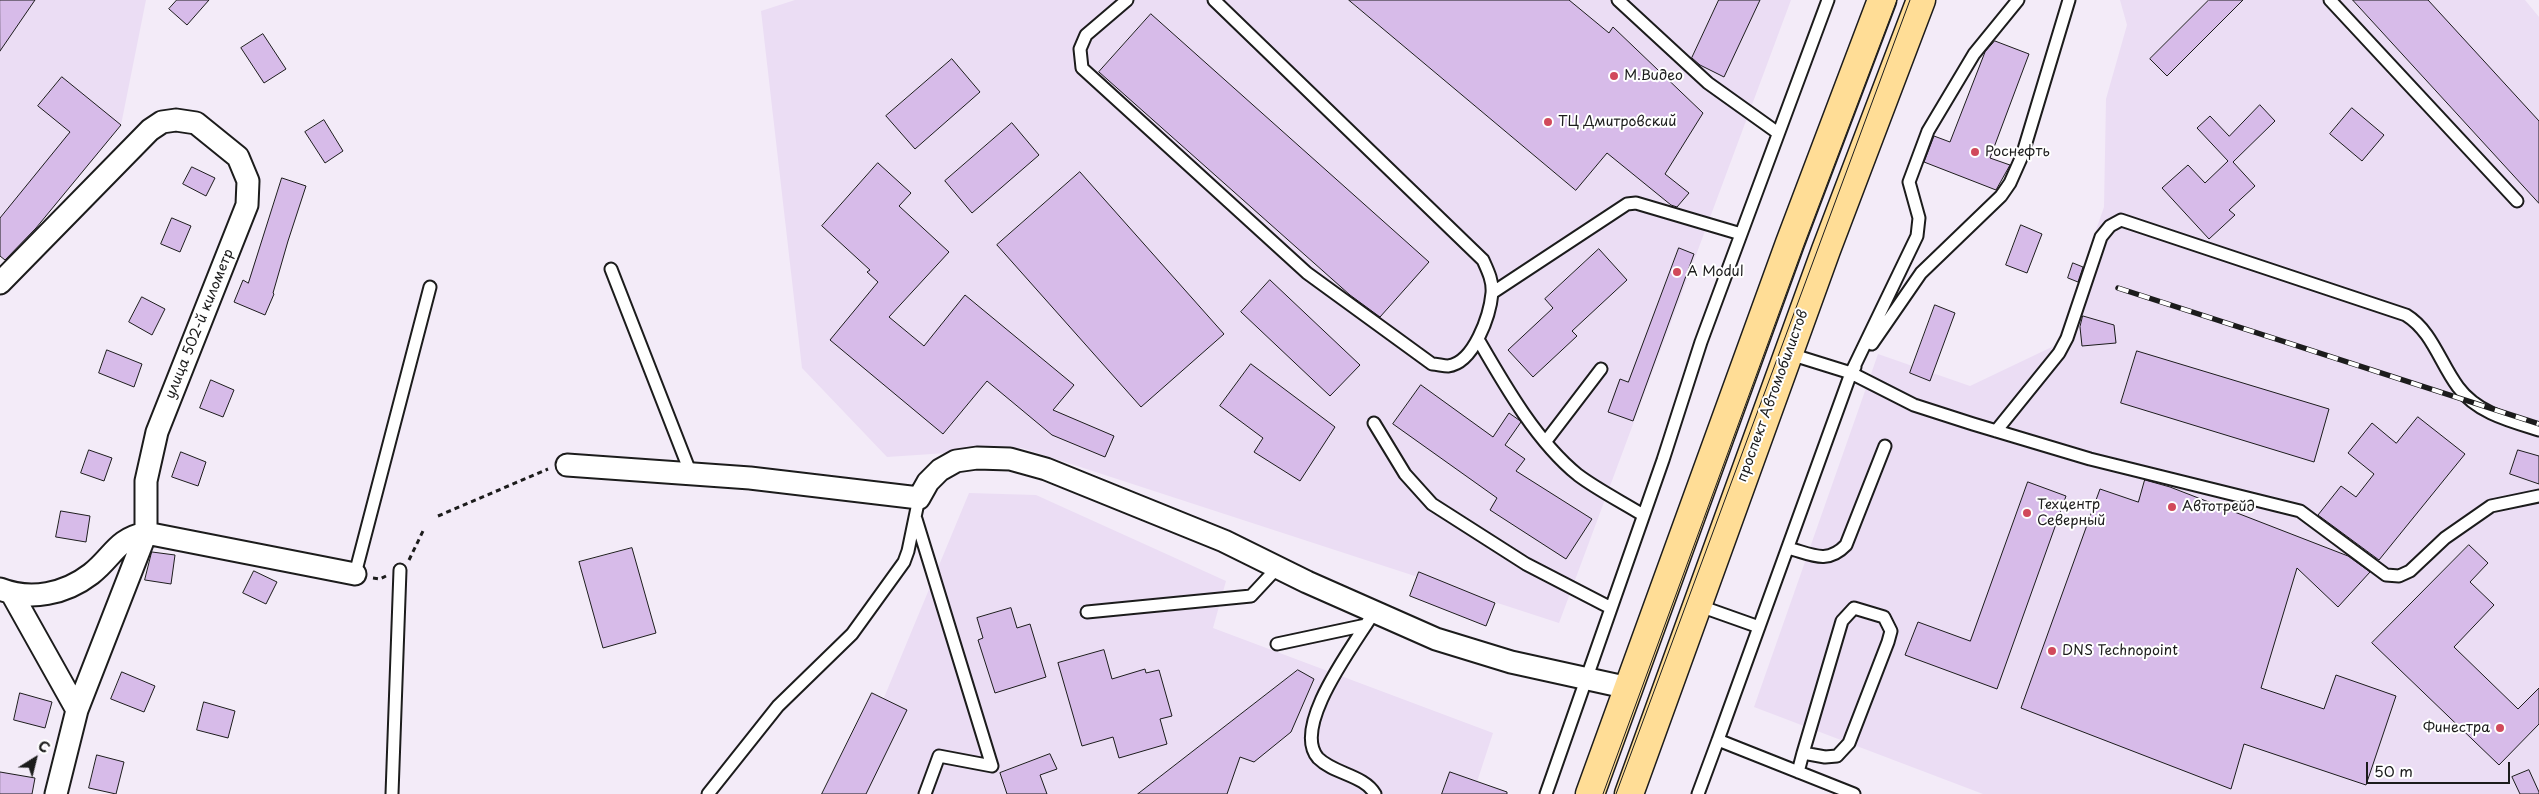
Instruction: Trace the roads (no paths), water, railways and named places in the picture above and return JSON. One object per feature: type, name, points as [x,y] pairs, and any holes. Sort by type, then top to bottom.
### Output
[{"type":"main road","points":[[1590,794],[1790,242],[1882,0]]},
{"type":"main road","name":"проспект Автомобилистов","points":[[1629,794],[1790,354],[1826,250],[1921,0]]},
{"type":"street","name":"улица 502-й километр","points":[[0,282],[150,130],[162,122],[176,120],[196,123],[238,156],[248,181],[247,205],[157,432],[146,481],[146,533],[77,710],[56,794]]},
{"type":"street","points":[[567,465],[750,478],[917,508],[928,482],[940,470],[956,461],[977,458],[1010,460],[1046,469],[1224,541],[1278,567],[1370,618],[1511,662],[1629,688]]},
{"type":"street","points":[[6,591],[41,596],[69,587],[92,573],[119,544],[131,536],[146,533],[355,574]]},
{"type":"street","points":[[6,591],[77,710]]},
{"type":"lane","points":[[1126,0],[1086,35],[1080,49],[1082,68],[1307,273],[1432,364],[1448,366],[1459,361],[1478,341],[1492,293],[1490,275],[1483,260],[1214,0]]},
{"type":"lane","points":[[1618,0],[1708,84],[1778,133]]},
{"type":"lane","points":[[1546,794],[1588,678],[1701,342],[1828,0]]},
{"type":"lane","points":[[1698,794],[1851,373],[1917,236],[1919,218],[1909,182],[1928,131],[1974,54],[2018,0]]},
{"type":"lane","points":[[1851,373],[1921,273],[2001,196],[2010,183],[2034,121],[2069,0]]},
{"type":"lane","points":[[2330,0],[2516,201]]},
{"type":"lane","points":[[1492,293],[1627,204],[1636,203],[1741,234]]},
{"type":"lane","points":[[1996,431],[2059,353],[2067,338],[2101,237],[2110,226],[2121,220],[2406,315],[2423,329],[2458,387],[2466,396],[2502,418],[2539,430]]},
{"type":"lane","points":[[611,268],[691,474]]},
{"type":"lane","points":[[355,574],[430,287]]},
{"type":"lane","points":[[1478,341],[1516,403],[1546,441],[1578,475],[1643,515]]},
{"type":"lane","points":[[1790,354],[1851,373],[1914,405],[1996,431],[2090,459],[2300,511],[2386,576],[2399,576],[2410,571],[2445,538],[2491,506],[2539,496]]},
{"type":"lane","points":[[1546,441],[1601,369]]},
{"type":"lane","points":[[1374,423],[1405,474],[1432,504],[1526,564],[1612,608]]},
{"type":"lane","points":[[1788,548],[1828,558],[1836,555],[1846,545],[1885,446]]},
{"type":"lane","points":[[708,794],[778,706],[852,634],[904,562],[917,508]]},
{"type":"lane","points":[[917,508],[992,766],[939,756],[925,794]]},
{"type":"lane","points":[[1087,612],[1251,596],[1278,567]]},
{"type":"lane","points":[[392,794],[400,570]]},
{"type":"lane","points":[[1698,605],[1759,627]]},
{"type":"lane","points":[[1798,772],[1803,753],[1842,620],[1854,608],[1884,617],[1891,631],[1888,642],[1849,743],[1837,756],[1825,757],[1803,753]]},
{"type":"lane","points":[[1277,644],[1370,618]]},
{"type":"lane","points":[[1370,618],[1339,663],[1313,726],[1312,746],[1318,758],[1332,768],[1370,786],[1375,794]]},
{"type":"lane","points":[[1718,740],[1854,794]]},
{"type":"tram line","points":[[1603,794],[1804,245],[1897,0]]},
{"type":"tram line","points":[[1616,794],[1910,0]]},
{"type":"railway","points":[[2118,288],[2539,424]]},
{"type":"place","name":"М.Видео","points":[[1614,76]]},
{"type":"place","name":"ТЦ Дмитровский","points":[[1548,122]]},
{"type":"place","name":"Роснефть","points":[[1975,152]]},
{"type":"place","name":"A Modul","points":[[1677,272]]},
{"type":"place","name":"Автотрейд","points":[[2172,507]]},
{"type":"place","name":"Техцентр Северный","points":[[2027,513]]},
{"type":"place","name":"DNS Technopoint","points":[[2052,651]]},
{"type":"place","name":"Финестра","points":[[2500,728]]}]
